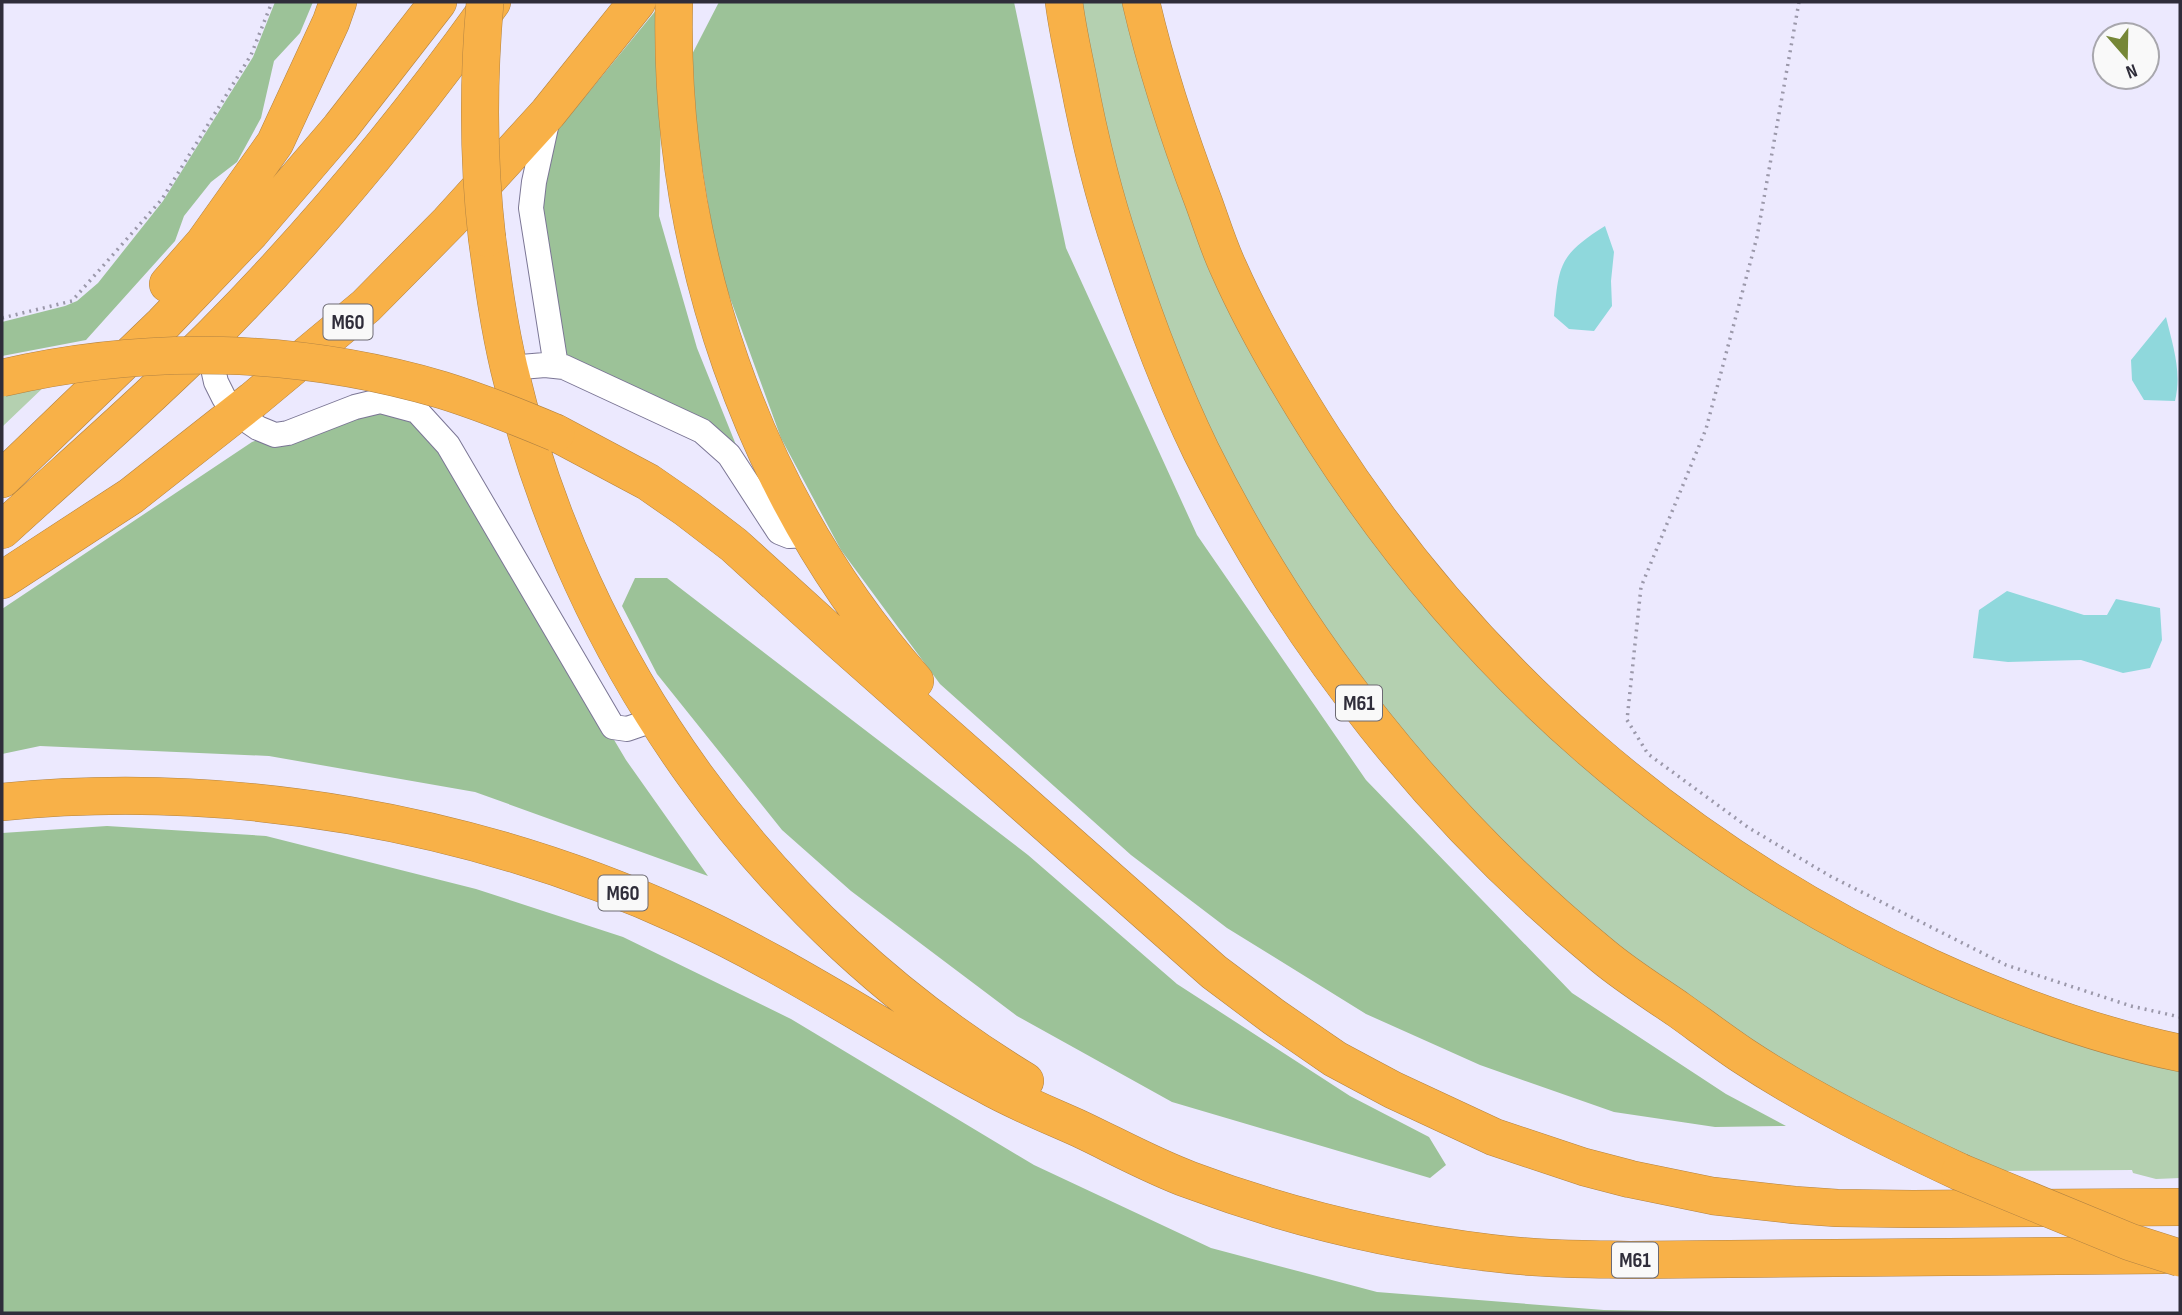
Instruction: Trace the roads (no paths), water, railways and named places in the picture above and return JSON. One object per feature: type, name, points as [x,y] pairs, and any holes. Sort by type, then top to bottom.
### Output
[{"type":"highway","points":[[2,451],[178,274],[230,210],[275,143],[338,2]]},
{"type":"highway","points":[[2,479],[163,324],[251,232],[340,128],[439,2]]},
{"type":"highway","points":[[485,2],[480,121],[487,238],[509,368],[540,472],[574,564],[598,616],[656,719],[718,808],[751,848],[801,903],[869,967],[941,1025],[1001,1066],[1188,1179]]},
{"type":"highway","points":[[2,530],[211,337],[273,272],[333,205],[492,2]]},
{"type":"highway","name":"M60","points":[[2,580],[131,496],[366,306],[449,222],[548,113],[637,2]]},
{"type":"highway","points":[[674,2],[676,99],[685,185],[716,323],[741,394],[776,474],[809,535],[848,597],[886,648],[1010,790],[1214,972],[1335,1059],[1393,1090],[1494,1137],[1630,1179],[1713,1196],[1781,1204],[1913,1209],[2180,1207]]},
{"type":"highway","name":"M61","points":[[1064,2],[1088,129],[1108,209],[1134,288],[1166,371],[1201,450],[1244,532],[1286,602],[1414,773],[1481,845],[1605,958],[1744,1056],[1820,1101],[1960,1172],[2118,1237],[2180,1257]]},
{"type":"highway","points":[[1141,2],[1155,61],[1179,137],[1228,268],[1267,345],[1302,407],[1378,520],[1467,627],[1532,696],[1587,748],[1665,810],[1783,890],[1840,922],[1903,955],[2003,999],[2137,1044],[2180,1053]]},
{"type":"highway","name":"M60","points":[[2,378],[102,359],[224,355],[282,359],[371,373],[441,390],[511,414],[556,433],[648,482],[687,509],[734,545],[1010,790]]},
{"type":"highway","name":"M60","points":[[2,802],[117,796],[254,803],[346,815],[425,830],[502,850],[579,876],[682,917],[756,953],[988,1086],[1188,1179]]},
{"type":"highway","name":"M61","points":[[1188,1179],[1289,1212],[1349,1228],[1492,1253],[1548,1258],[1643,1260],[2180,1257]]},
{"type":"lane","points":[[548,113],[531,208],[555,366]]},
{"type":"lane","points":[[211,337],[216,382],[224,398],[236,413],[258,428],[275,435],[288,433],[355,407],[380,401],[417,411],[448,444],[613,727],[627,729],[656,719]]},
{"type":"lane","points":[[509,368],[564,367],[702,431],[729,455],[779,533],[789,536],[809,535]]}]
